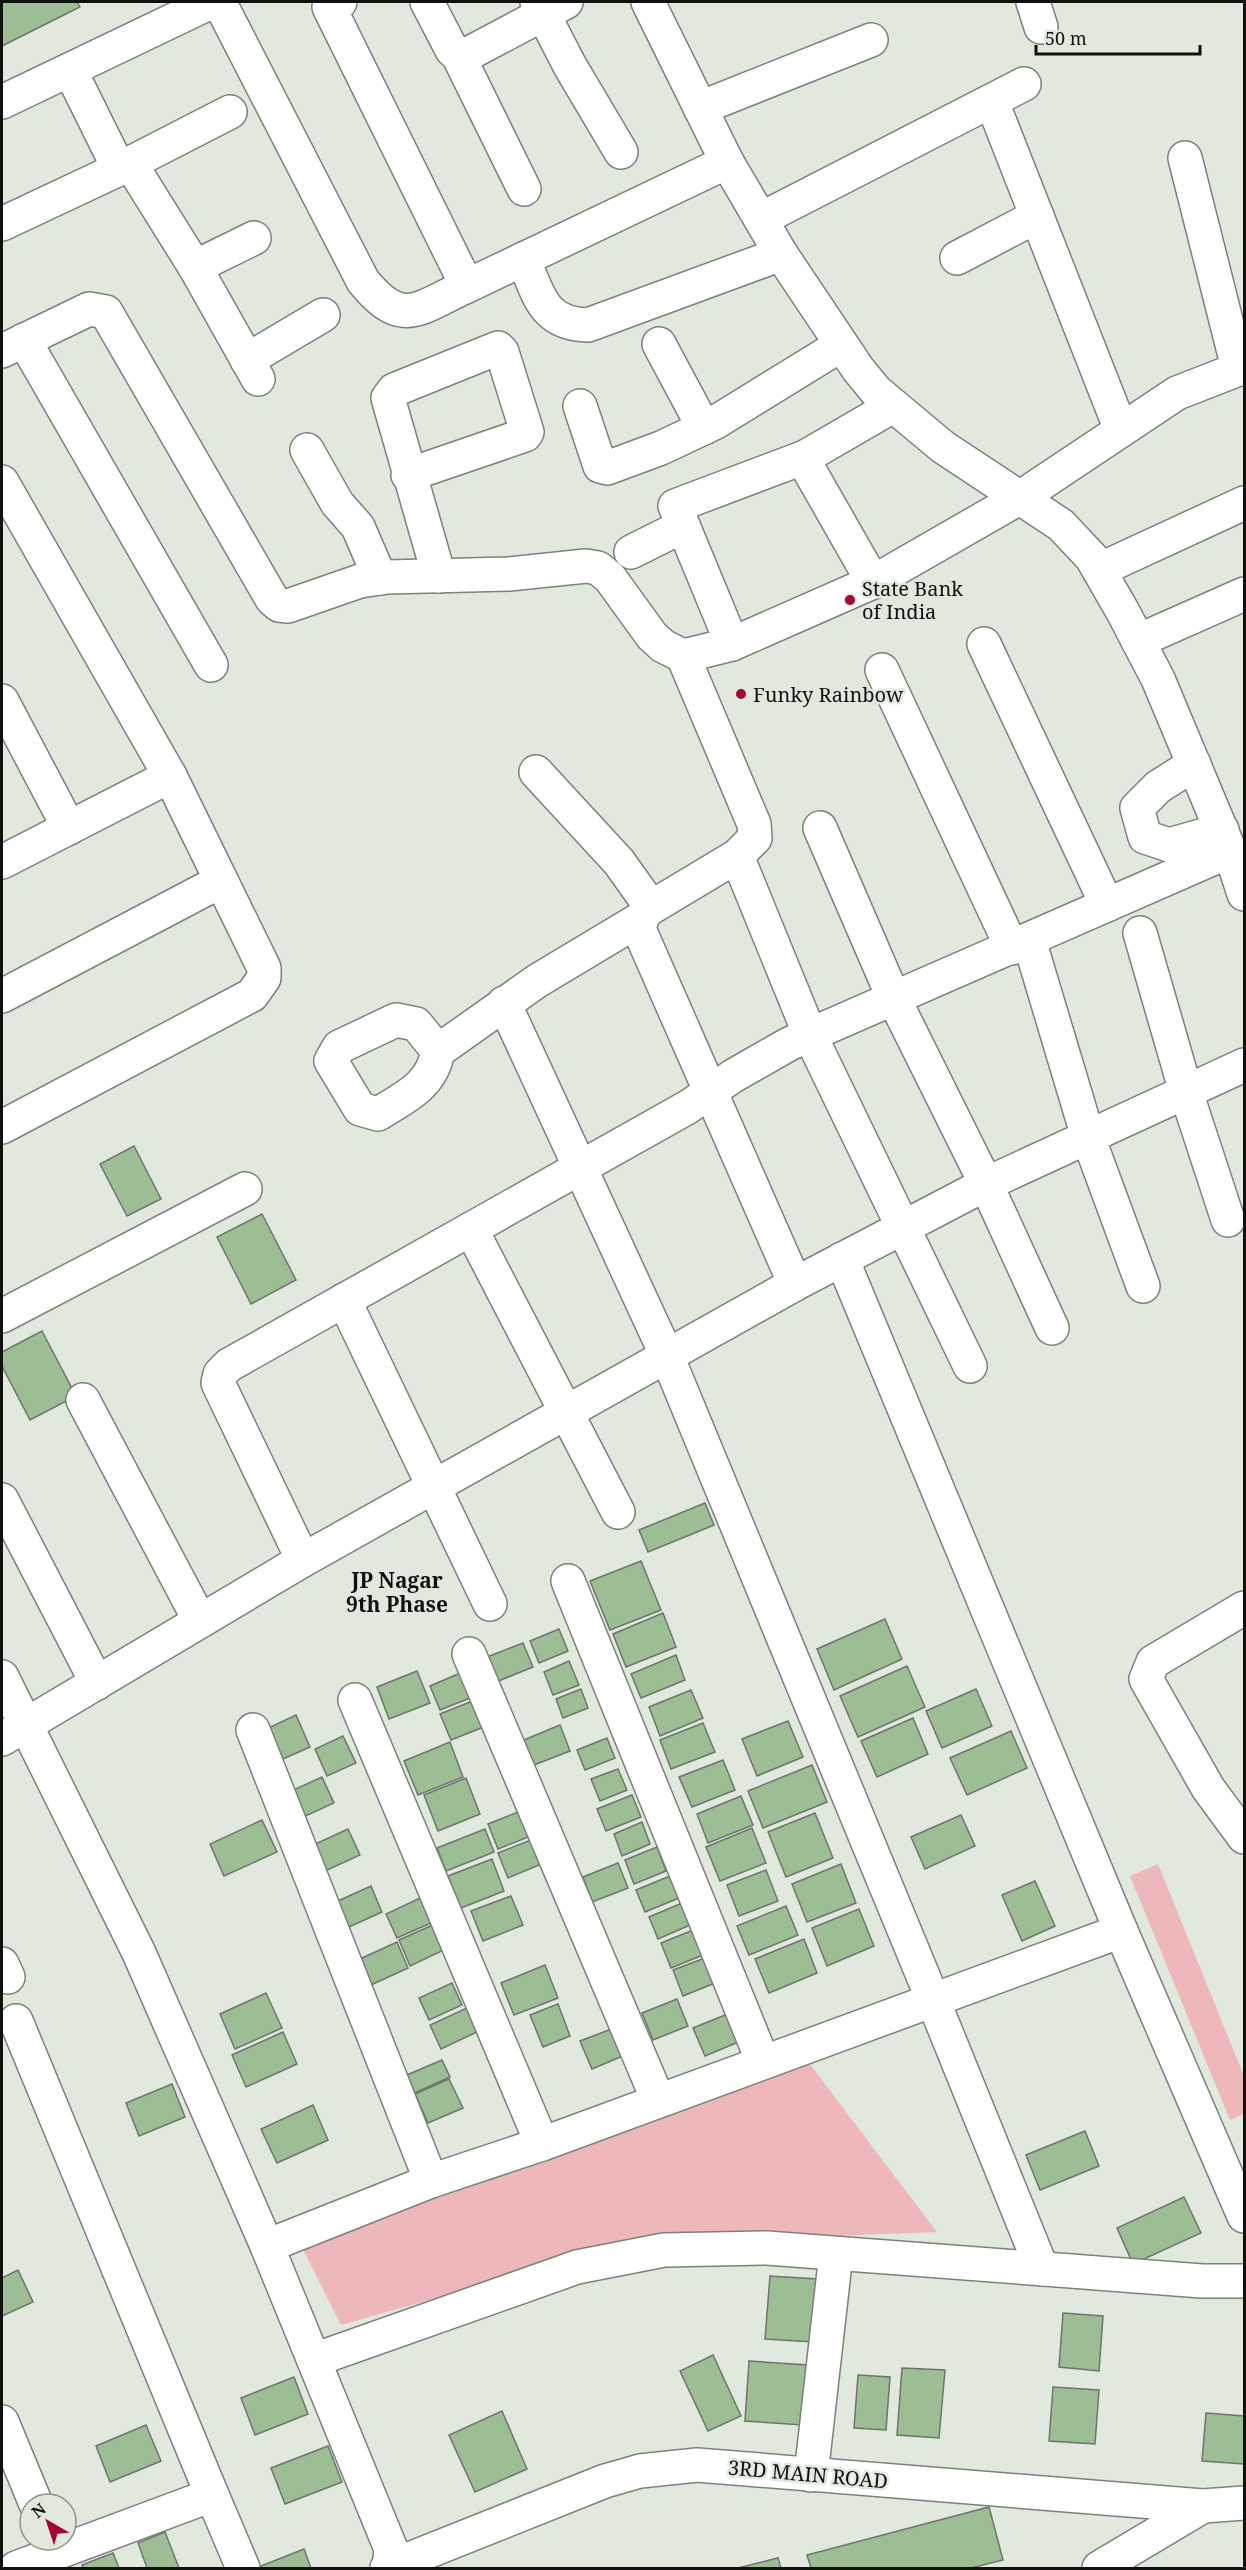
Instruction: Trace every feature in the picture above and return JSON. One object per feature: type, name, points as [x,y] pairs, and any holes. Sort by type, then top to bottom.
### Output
[{"type":"street","points":[[2,102],[213,2],[225,11],[363,281],[375,295],[397,311],[409,312],[727,162]]},
{"type":"street","points":[[340,2],[329,7],[467,286]]},
{"type":"street","points":[[427,2],[452,50],[466,55],[549,6],[570,66],[621,153]]},
{"type":"street","points":[[648,2],[727,162],[781,254],[858,369],[893,406],[943,447],[1061,525],[1092,558],[1158,679],[1226,840],[1245,894]]},
{"type":"street","points":[[700,108],[871,40]]},
{"type":"street","points":[[458,54],[524,189]]},
{"type":"street","points":[[70,70],[125,166],[195,267],[253,369],[322,315]]},
{"type":"street","points":[[761,219],[1024,84]]},
{"type":"street","points":[[992,102],[1121,430]]},
{"type":"street","points":[[2,224],[125,166],[230,112]]},
{"type":"street","points":[[211,665],[13,346],[89,309],[106,312],[272,599],[279,605],[288,606],[360,581],[380,578],[509,574],[586,566],[598,568],[610,578],[652,636],[663,646],[683,656],[732,644],[873,582],[1021,497],[1177,393],[1241,368],[1185,158]]},
{"type":"street","points":[[957,258],[1037,216]]},
{"type":"street","points":[[195,267],[254,238]]},
{"type":"street","points":[[523,259],[543,304],[555,318],[572,325],[588,325],[781,254]]},
{"type":"street","points":[[658,344],[704,428]]},
{"type":"street","points":[[580,406],[603,468],[661,448],[704,428],[841,345]]},
{"type":"street","points":[[408,475],[525,435],[527,432],[515,392],[502,352],[498,348],[390,393],[388,398],[408,475],[439,576]]},
{"type":"street","points":[[732,644],[675,506],[805,458],[893,406]]},
{"type":"street","points":[[307,450],[337,502],[358,527],[380,578]]},
{"type":"street","points":[[805,458],[804,464],[873,582]]},
{"type":"street","points":[[2,482],[170,776],[264,968],[264,978],[252,995],[2,1127]]},
{"type":"street","points":[[1099,570],[1245,503]]},
{"type":"street","points":[[631,552],[683,526]]},
{"type":"street","points":[[1138,640],[1245,594]]},
{"type":"street","points":[[984,644],[1107,905]]},
{"type":"street","points":[[438,1051],[504,1003],[737,856],[755,838],[754,824],[683,656]]},
{"type":"street","points":[[882,670],[1021,944],[1143,1286]]},
{"type":"street","points":[[2,701],[69,828]]},
{"type":"street","points":[[1194,764],[1158,787],[1137,808],[1145,837],[1169,845],[1226,840]]},
{"type":"street","points":[[536,772],[619,862],[646,913]]},
{"type":"street","points":[[2,862],[170,776]]},
{"type":"street","points":[[820,828],[894,999],[986,1184],[1052,1328]]},
{"type":"street","points":[[303,1560],[218,1383],[220,1374],[230,1365],[688,1107],[711,1090],[789,1044],[1107,905],[1226,840]]},
{"type":"street","points":[[737,856],[810,1035],[970,1366]]},
{"type":"street","points":[[2,996],[222,881]]},
{"type":"street","points":[[646,913],[639,929],[795,1284]]},
{"type":"street","points":[[1140,933],[1186,1092],[1228,1220]]},
{"type":"street","points":[[504,1003],[667,1356],[1042,2270]]},
{"type":"street","points":[[14,1732],[303,1560],[795,1284],[986,1184],[1245,1065]]},
{"type":"street","points":[[2,1316],[245,1189]]},
{"type":"street","points":[[471,1229],[618,1512]]},
{"type":"street","points":[[842,1259],[1121,1931],[1234,2160],[1245,2216]]},
{"type":"street","points":[[344,1300],[490,1604]]},
{"type":"street","points":[[83,1400],[200,1622]]},
{"type":"street","points":[[2,1500],[97,1683]]},
{"type":"street","points":[[568,1581],[763,2062]]},
{"type":"street","points":[[1245,1608],[1154,1662],[1146,1679],[1208,1788],[1245,1837]]},
{"type":"street","points":[[469,1654],[658,2100]]},
{"type":"street","points":[[2,1677],[14,1732],[140,1953],[267,2246],[391,2549],[388,2568]]},
{"type":"street","points":[[355,1700],[542,2144]]},
{"type":"street","points":[[253,1730],[430,2181]]},
{"type":"street","points":[[267,2246],[430,2181],[542,2144],[1121,1931]]},
{"type":"street","points":[[16,2021],[243,2568]]},
{"type":"street","points":[[314,2360],[577,2267],[664,2250],[767,2248],[1042,2270],[1202,2281],[1245,2281]]},
{"type":"street","points":[[811,2475],[836,2254]]},
{"type":"street","points":[[2,2422],[31,2492]]},
{"type":"street","name":"3RD MAIN ROAD","points":[[388,2568],[605,2481],[640,2471],[697,2465],[1203,2506],[1245,2503]]},
{"type":"street","points":[[78,2538],[212,2495]]},
{"type":"street","points":[[1106,2499],[1116,2510],[1127,2530],[1128,2552]]},
{"type":"street","points":[[1099,2568],[1203,2506]]},
{"type":"street","points":[[16,2568],[44,2552]]},
{"type":"shaded area","points":[[1158,1864],[1244,2076],[1244,2114],[1230,2120],[1130,1876]]},
{"type":"shaded area","points":[[800,2051],[937,2232],[627,2244],[341,2325],[293,2229]]},
{"type":"building","points":[[2,2],[77,2],[80,7],[2,46]]},
{"type":"building","points":[[134,1146],[161,1199],[127,1216],[100,1164]]},
{"type":"building","points":[[262,1214],[296,1280],[251,1304],[217,1237]]},
{"type":"building","points":[[42,1331],[76,1396],[30,1420],[2,1366],[2,1352]]},
{"type":"building","points":[[705,1503],[714,1525],[648,1552],[639,1530]]},
{"type":"building","points":[[641,1561],[661,1610],[610,1630],[590,1581]]},
{"type":"building","points":[[663,1613],[676,1647],[626,1667],[613,1634]]},
{"type":"building","points":[[885,1619],[902,1659],[834,1690],[817,1649]]},
{"type":"building","points":[[559,1629],[568,1651],[539,1663],[530,1641]]},
{"type":"building","points":[[523,1643],[533,1667],[496,1682],[487,1657]]},
{"type":"building","points":[[676,1655],[685,1680],[641,1698],[631,1674]]},
{"type":"building","points":[[569,1661],[579,1685],[553,1695],[544,1672]]},
{"type":"building","points":[[907,1666],[925,1707],[858,1737],[840,1696]]},
{"type":"building","points":[[417,1671],[430,1703],[389,1719],[377,1687]]},
{"type":"building","points":[[465,1671],[475,1696],[440,1710],[430,1686]]},
{"type":"building","points":[[581,1689],[588,1708],[563,1718],[556,1699]]},
{"type":"building","points":[[976,1689],[992,1726],[942,1748],[926,1711]]},
{"type":"building","points":[[691,1690],[703,1718],[660,1736],[649,1707]]},
{"type":"building","points":[[480,1698],[491,1724],[451,1740],[440,1714]]},
{"type":"building","points":[[296,1715],[310,1747],[276,1762],[262,1731]]},
{"type":"building","points":[[913,1718],[928,1754],[877,1777],[861,1741]]},
{"type":"building","points":[[788,1721],[803,1757],[757,1776],[742,1739]]},
{"type":"building","points":[[703,1723],[715,1752],[671,1769],[660,1740]]},
{"type":"building","points":[[560,1725],[570,1751],[534,1765],[524,1740]]},
{"type":"building","points":[[1011,1731],[1027,1768],[967,1795],[950,1758]]},
{"type":"building","points":[[343,1736],[356,1763],[327,1776],[315,1749]]},
{"type":"building","points":[[607,1738],[615,1758],[585,1770],[577,1750]]},
{"type":"building","points":[[450,1742],[463,1777],[418,1795],[404,1761]]},
{"type":"building","points":[[723,1760],[735,1790],[692,1807],[679,1777]]},
{"type":"building","points":[[812,1765],[827,1802],[763,1828],[748,1791]]},
{"type":"building","points":[[618,1769],[627,1790],[600,1801],[591,1779]]},
{"type":"building","points":[[322,1777],[334,1803],[301,1818],[289,1792]]},
{"type":"building","points":[[466,1778],[480,1814],[438,1831],[424,1795]]},
{"type":"building","points":[[632,1795],[641,1817],[606,1831],[597,1809]]},
{"type":"building","points":[[741,1796],[753,1825],[708,1843],[697,1814]]},
{"type":"building","points":[[523,1810],[533,1835],[498,1849],[488,1824]]},
{"type":"building","points":[[815,1813],[833,1858],[786,1877],[768,1832]]},
{"type":"building","points":[[961,1815],[975,1846],[925,1869],[911,1837]]},
{"type":"building","points":[[262,1820],[277,1852],[224,1876],[210,1844]]},
{"type":"building","points":[[642,1822],[650,1844],[622,1856],[614,1834]]},
{"type":"building","points":[[752,1828],[766,1863],[720,1881],[706,1847]]},
{"type":"building","points":[[348,1829],[360,1855],[325,1871],[313,1845]]},
{"type":"building","points":[[485,1829],[494,1852],[446,1871],[437,1848]]},
{"type":"building","points":[[536,1838],[546,1862],[508,1878],[498,1853]]},
{"type":"building","points":[[657,1847],[666,1871],[634,1884],[625,1860]]},
{"type":"building","points":[[492,1859],[504,1891],[461,1908],[448,1876]]},
{"type":"building","points":[[618,1863],[628,1888],[592,1902],[583,1877]]},
{"type":"building","points":[[841,1864],[856,1903],[807,1922],[792,1884]]},
{"type":"building","points":[[766,1870],[778,1901],[739,1916],[727,1885]]},
{"type":"building","points":[[670,1876],[679,1898],[645,1912],[636,1890]]},
{"type":"building","points":[[1035,1881],[1055,1926],[1022,1941],[1002,1895]]},
{"type":"building","points":[[371,1886],[382,1912],[349,1927],[338,1901]]},
{"type":"building","points":[[511,1896],[523,1925],[483,1941],[471,1911]]},
{"type":"building","points":[[420,1898],[431,1923],[397,1938],[386,1914]]},
{"type":"building","points":[[682,1903],[690,1925],[658,1939],[649,1917]]},
{"type":"building","points":[[786,1906],[798,1935],[749,1955],[737,1926]]},
{"type":"building","points":[[859,1909],[874,1946],[827,1966],[812,1928]]},
{"type":"building","points":[[435,1924],[446,1949],[410,1966],[399,1940]]},
{"type":"building","points":[[693,1930],[703,1955],[671,1968],[661,1943]]},
{"type":"building","points":[[804,1939],[817,1973],[769,1993],[755,1959]]},
{"type":"building","points":[[397,1942],[408,1968],[371,1985],[360,1959]]},
{"type":"building","points":[[705,1958],[715,1983],[683,1996],[673,1970]]},
{"type":"building","points":[[545,1965],[558,1998],[514,2015],[501,1983]]},
{"type":"building","points":[[452,1983],[462,2005],[429,2020],[419,1998]]},
{"type":"building","points":[[266,1993],[282,2028],[235,2049],[220,2014]]},
{"type":"building","points":[[677,1999],[688,2026],[653,2040],[642,2013]]},
{"type":"building","points":[[558,2004],[570,2036],[543,2047],[530,2015]]},
{"type":"building","points":[[469,2007],[479,2031],[441,2049],[430,2025]]},
{"type":"building","points":[[730,2013],[741,2041],[705,2056],[693,2028]]},
{"type":"building","points":[[614,2028],[625,2055],[592,2069],[580,2041]]},
{"type":"building","points":[[283,2032],[297,2064],[246,2087],[232,2055]]},
{"type":"building","points":[[442,2060],[450,2077],[415,2093],[407,2075]]},
{"type":"building","points":[[449,2079],[463,2108],[428,2123],[415,2094]]},
{"type":"building","points":[[172,2084],[185,2117],[139,2136],[126,2103]]},
{"type":"building","points":[[313,2105],[328,2140],[277,2163],[261,2129]]},
{"type":"building","points":[[1085,2131],[1099,2166],[1040,2190],[1026,2155]]},
{"type":"building","points":[[1184,2197],[1201,2233],[1133,2264],[1117,2228]]},
{"type":"building","points":[[18,2270],[33,2302],[2,2316],[2,2278]]},
{"type":"building","points":[[770,2276],[818,2279],[813,2342],[765,2339]]},
{"type":"building","points":[[1063,2313],[1103,2316],[1099,2371],[1059,2367]]},
{"type":"building","points":[[713,2355],[741,2416],[708,2431],[680,2371]]},
{"type":"building","points":[[749,2361],[808,2365],[803,2425],[745,2421]]},
{"type":"building","points":[[902,2368],[945,2370],[939,2438],[897,2435]]},
{"type":"building","points":[[858,2375],[890,2377],[886,2430],[854,2428]]},
{"type":"building","points":[[294,2377],[308,2414],[255,2435],[241,2398]]},
{"type":"building","points":[[1053,2387],[1099,2390],[1095,2444],[1049,2441]]},
{"type":"building","points":[[502,2411],[527,2469],[475,2492],[449,2435]]},
{"type":"building","points":[[1206,2413],[1244,2416],[1244,2464],[1202,2461]]},
{"type":"building","points":[[146,2425],[161,2461],[110,2482],[96,2446]]},
{"type":"building","points":[[328,2446],[342,2482],[285,2504],[271,2468]]},
{"type":"building","points":[[989,2507],[1003,2560],[971,2568],[811,2568],[807,2555]]},
{"type":"building","points":[[165,2532],[179,2568],[147,2568],[138,2543]]},
{"type":"building","points":[[304,2549],[311,2568],[256,2568]]},
{"type":"building","points":[[113,2553],[119,2568],[83,2568],[82,2565]]},
{"type":"building","points":[[778,2558],[781,2568],[738,2568]]},
{"type":"place","name":"State Bank of India","points":[[850,600]]},
{"type":"place","name":"Funky Rainbow","points":[[741,694]]},
{"type":"district","name":"JP Nagar 9th Phase","points":[[397,1592]]}]
